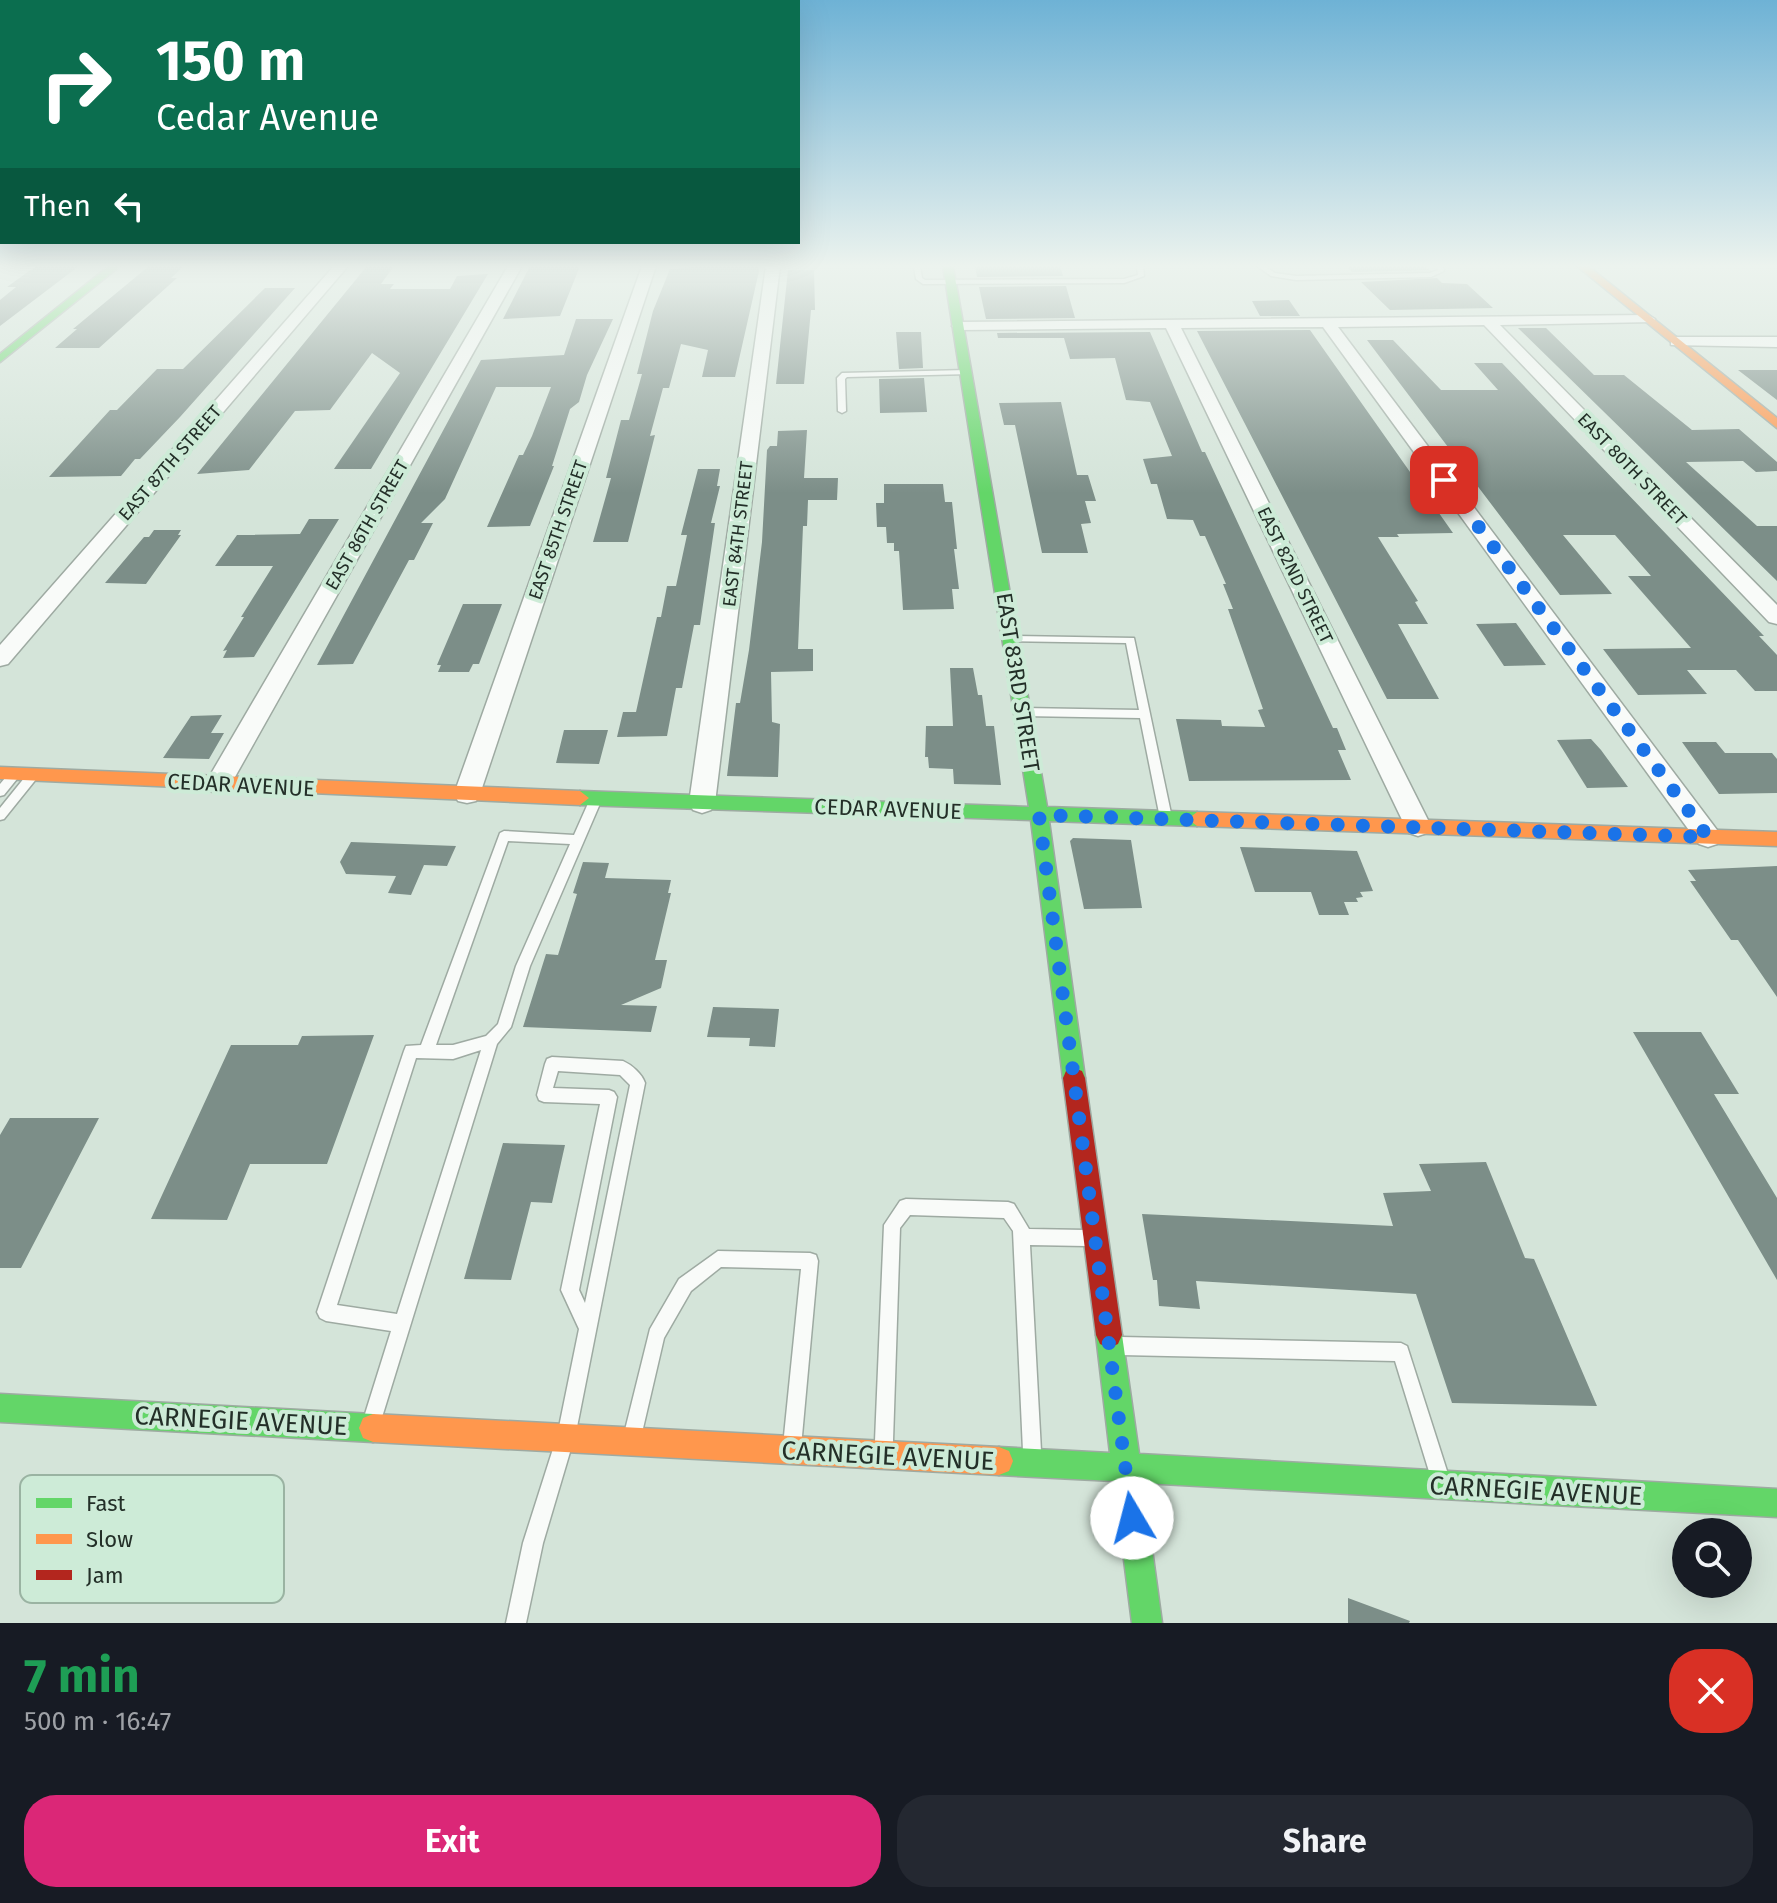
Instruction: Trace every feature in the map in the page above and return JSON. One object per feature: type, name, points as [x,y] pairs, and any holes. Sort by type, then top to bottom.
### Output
[{"type":"street","points":[[0,359],[21,342]]},
{"type":"street","name":"EAST 87TH STREET","points":[[0,659],[7,644],[274,342]]},
{"type":"street","name":"EAST 86TH STREET","points":[[218,784],[472,342]]},
{"type":"street","name":"EAST 85TH STREET","points":[[467,794],[623,342]]},
{"type":"street","name":"EAST 84TH STREET","points":[[702,803],[763,342]]},
{"type":"street","name":"EAST 83RD STREET","points":[[962,342],[1039,815],[1147,1623]]},
{"type":"street","name":"EAST 82ND STREET","points":[[1180,342],[1418,826]]},
{"type":"street","points":[[1342,342],[1708,837]]},
{"type":"street","name":"EAST 80TH STREET","points":[[1508,342],[1777,617]]},
{"type":"street","points":[[1676,342],[1777,342]]},
{"type":"street","points":[[1676,342],[1777,424]]},
{"type":"street","name":"CEDAR AVENUE","points":[[16,774],[702,803],[1777,839]]},
{"type":"street","name":"CARNEGIE AVENUE","points":[[0,1408],[1777,1503]]},
{"type":"lane","points":[[842,411],[841,378],[845,375],[967,372]]},
{"type":"lane","points":[[1010,639],[1130,640],[1166,818]]},
{"type":"lane","points":[[1023,712],[1145,714]]},
{"type":"lane","points":[[0,792],[16,774]]},
{"type":"lane","points":[[0,816],[16,774]]},
{"type":"lane","points":[[370,1429],[491,1041],[504,1027],[523,966],[596,799]]},
{"type":"lane","points":[[426,1052],[504,836],[577,840]]},
{"type":"lane","points":[[402,1324],[326,1312],[411,1051],[453,1052],[491,1041]]},
{"type":"lane","points":[[516,1623],[533,1543],[565,1439],[588,1329],[638,1083],[623,1068],[552,1064],[544,1095],[609,1097],[570,1290],[588,1329]]},
{"type":"lane","points":[[883,1456],[892,1225],[906,1207],[1008,1210],[1021,1228],[1033,1464]]},
{"type":"lane","points":[[1021,1237],[1095,1238]]},
{"type":"lane","points":[[631,1442],[656,1335],[685,1285],[718,1259],[810,1261],[791,1451]]},
{"type":"lane","points":[[1109,1346],[1401,1352],[1443,1486]]},
{"type":"building","points":[[62,342],[106,342],[99,348],[55,348]]},
{"type":"building","points":[[211,342],[247,342],[180,417],[121,476],[49,477],[110,410],[117,410],[157,369],[183,369]]},
{"type":"building","points":[[305,342],[447,342],[371,469],[334,469],[400,373],[372,353],[330,410],[295,411],[249,470],[197,474]]},
{"type":"building","points":[[568,342],[602,342],[579,402],[570,409],[554,466],[530,526],[487,527],[519,455],[523,455],[532,436],[551,387],[496,387],[445,499],[421,523],[433,523],[414,560],[409,560],[353,664],[317,665],[481,360],[564,355]]},
{"type":"building","points":[[645,342],[743,342],[735,377],[702,377],[708,350],[681,344],[669,388],[663,388],[650,436],[655,435],[628,542],[593,542],[611,478],[606,478],[621,420],[629,420],[642,374],[637,374]]},
{"type":"building","points":[[780,342],[808,342],[804,384],[776,384]]},
{"type":"building","points":[[897,342],[922,342],[923,368],[899,369]]},
{"type":"building","points":[[1065,342],[1154,342],[1202,452],[1205,452],[1333,728],[1337,728],[1346,750],[1338,750],[1351,780],[1189,781],[1176,719],[1221,720],[1222,726],[1265,727],[1258,710],[1263,709],[1228,609],[1233,609],[1223,584],[1226,584],[1205,536],[1200,536],[1193,520],[1167,519],[1157,484],[1151,484],[1143,459],[1172,456],[1150,402],[1126,400],[1115,358],[1070,359]]},
{"type":"building","points":[[1203,342],[1318,342],[1453,533],[1378,537],[1418,601],[1415,602],[1428,624],[1398,624],[1439,699],[1387,699]]},
{"type":"building","points":[[1368,342],[1395,342],[1441,390],[1498,390],[1474,363],[1502,363],[1764,636],[1759,636],[1777,655],[1777,691],[1755,691],[1736,670],[1687,670],[1707,694],[1638,695],[1603,649],[1691,648],[1628,576],[1651,576],[1615,535],[1563,535],[1612,594],[1560,595]]},
{"type":"building","points":[[1532,342],[1560,342],[1594,375],[1624,375],[1692,430],[1739,429],[1777,462],[1777,471],[1756,472],[1743,461],[1686,462],[1757,526],[1777,526],[1777,581]]},
{"type":"building","points":[[1738,370],[1777,370],[1777,400]]},
{"type":"building","points":[[924,378],[927,412],[880,413],[879,379]]},
{"type":"building","points":[[1061,402],[1077,475],[1088,475],[1096,501],[1085,501],[1091,523],[1081,524],[1088,553],[1042,553],[1015,425],[1004,425],[999,403]]},
{"type":"building","points":[[807,430],[804,478],[838,478],[837,500],[808,500],[807,526],[803,526],[798,649],[813,649],[813,671],[771,672],[772,722],[780,724],[778,777],[727,776],[736,703],[740,703],[749,650],[762,542],[767,450],[770,446],[777,446],[778,431]]},
{"type":"building","points":[[698,469],[720,469],[717,486],[720,486],[711,523],[715,523],[700,625],[694,625],[682,688],[676,688],[667,736],[617,737],[623,712],[636,712],[657,617],[661,617],[667,586],[676,586],[687,535],[681,535]]},
{"type":"building","points":[[884,484],[943,484],[945,502],[952,502],[957,549],[954,549],[959,589],[952,589],[954,609],[903,610],[899,551],[894,551],[894,543],[887,543],[886,527],[877,527],[876,503],[884,503]]},
{"type":"building","points":[[309,519],[339,519],[254,657],[223,658],[227,650],[223,651],[244,617],[241,617],[273,566],[215,566],[237,535],[300,534]]},
{"type":"building","points":[[154,530],[181,530],[178,535],[181,535],[146,584],[105,583],[144,537],[149,537]]},
{"type":"building","points":[[463,604],[502,604],[479,664],[473,664],[469,672],[438,672],[441,665],[437,665]]},
{"type":"building","points":[[1516,623],[1546,665],[1504,666],[1476,624]]},
{"type":"building","points":[[950,668],[973,668],[978,695],[982,695],[986,726],[994,726],[1001,785],[954,784],[953,769],[929,768],[928,757],[925,757],[926,726],[953,726]]},
{"type":"building","points":[[222,715],[211,733],[224,733],[209,759],[163,758],[191,716]]},
{"type":"building","points":[[564,730],[608,730],[599,764],[556,763]]},
{"type":"building","points":[[1591,739],[1628,787],[1587,788],[1557,740]]},
{"type":"building","points":[[1682,742],[1716,742],[1725,753],[1772,753],[1777,759],[1777,793],[1719,794]]},
{"type":"building","points":[[1073,838],[1131,840],[1142,908],[1084,909],[1070,841]]},
{"type":"building","points":[[351,842],[456,846],[447,866],[424,865],[411,895],[388,893],[396,876],[346,874],[340,862]]},
{"type":"building","points":[[1240,847],[1357,851],[1373,891],[1360,892],[1363,897],[1356,898],[1358,902],[1344,902],[1349,915],[1319,915],[1311,892],[1255,892]]},
{"type":"building","points":[[583,862],[609,863],[605,878],[671,880],[668,893],[671,893],[655,960],[667,960],[661,988],[621,1005],[657,1006],[651,1032],[523,1027],[546,954],[558,955],[577,894],[573,893]]},
{"type":"building","points":[[1777,866],[1777,997],[1738,940],[1731,940],[1690,881],[1696,881],[1688,870]]},
{"type":"building","points":[[713,1007],[779,1009],[775,1047],[749,1046],[750,1038],[707,1037]]},
{"type":"building","points":[[1633,1032],[1701,1032],[1739,1094],[1714,1094],[1777,1198],[1777,1280]]},
{"type":"building","points":[[374,1035],[327,1164],[250,1164],[227,1220],[151,1219],[231,1045],[298,1045],[302,1036]]},
{"type":"building","points":[[10,1118],[99,1118],[21,1268],[0,1268],[0,1135]]},
{"type":"building","points":[[503,1143],[565,1145],[552,1203],[531,1202],[511,1280],[464,1279]]},
{"type":"building","points":[[1486,1162],[1525,1258],[1534,1259],[1597,1406],[1452,1403],[1416,1294],[1196,1281],[1200,1309],[1159,1306],[1157,1280],[1153,1280],[1142,1214],[1393,1226],[1383,1193],[1431,1191],[1419,1164]]},
{"type":"building","points":[[1348,1598],[1410,1621],[1348,1623]]},
{"type":"traffic: fast","points":[[0,359],[21,342]]},
{"type":"traffic: fast","points":[[961,342],[1039,815],[1074,1078]]},
{"type":"traffic: fast","points":[[580,798],[1197,819]]},
{"type":"traffic: fast","points":[[1109,1335],[1147,1623]]},
{"type":"traffic: fast","points":[[0,1408],[373,1428]]},
{"type":"traffic: fast","points":[[999,1461],[1777,1503]]},
{"type":"traffic: slow","points":[[1675,342],[1777,424]]},
{"type":"traffic: slow","points":[[0,773],[580,798]]},
{"type":"traffic: slow","points":[[1197,819],[1777,839]]},
{"type":"traffic: slow","points":[[373,1428],[999,1461]]},
{"type":"traffic: jam","points":[[1074,1078],[1109,1335]]},
{"type":"route","points":[[1132,1518],[1039,815],[1708,837],[1444,480]]}]
